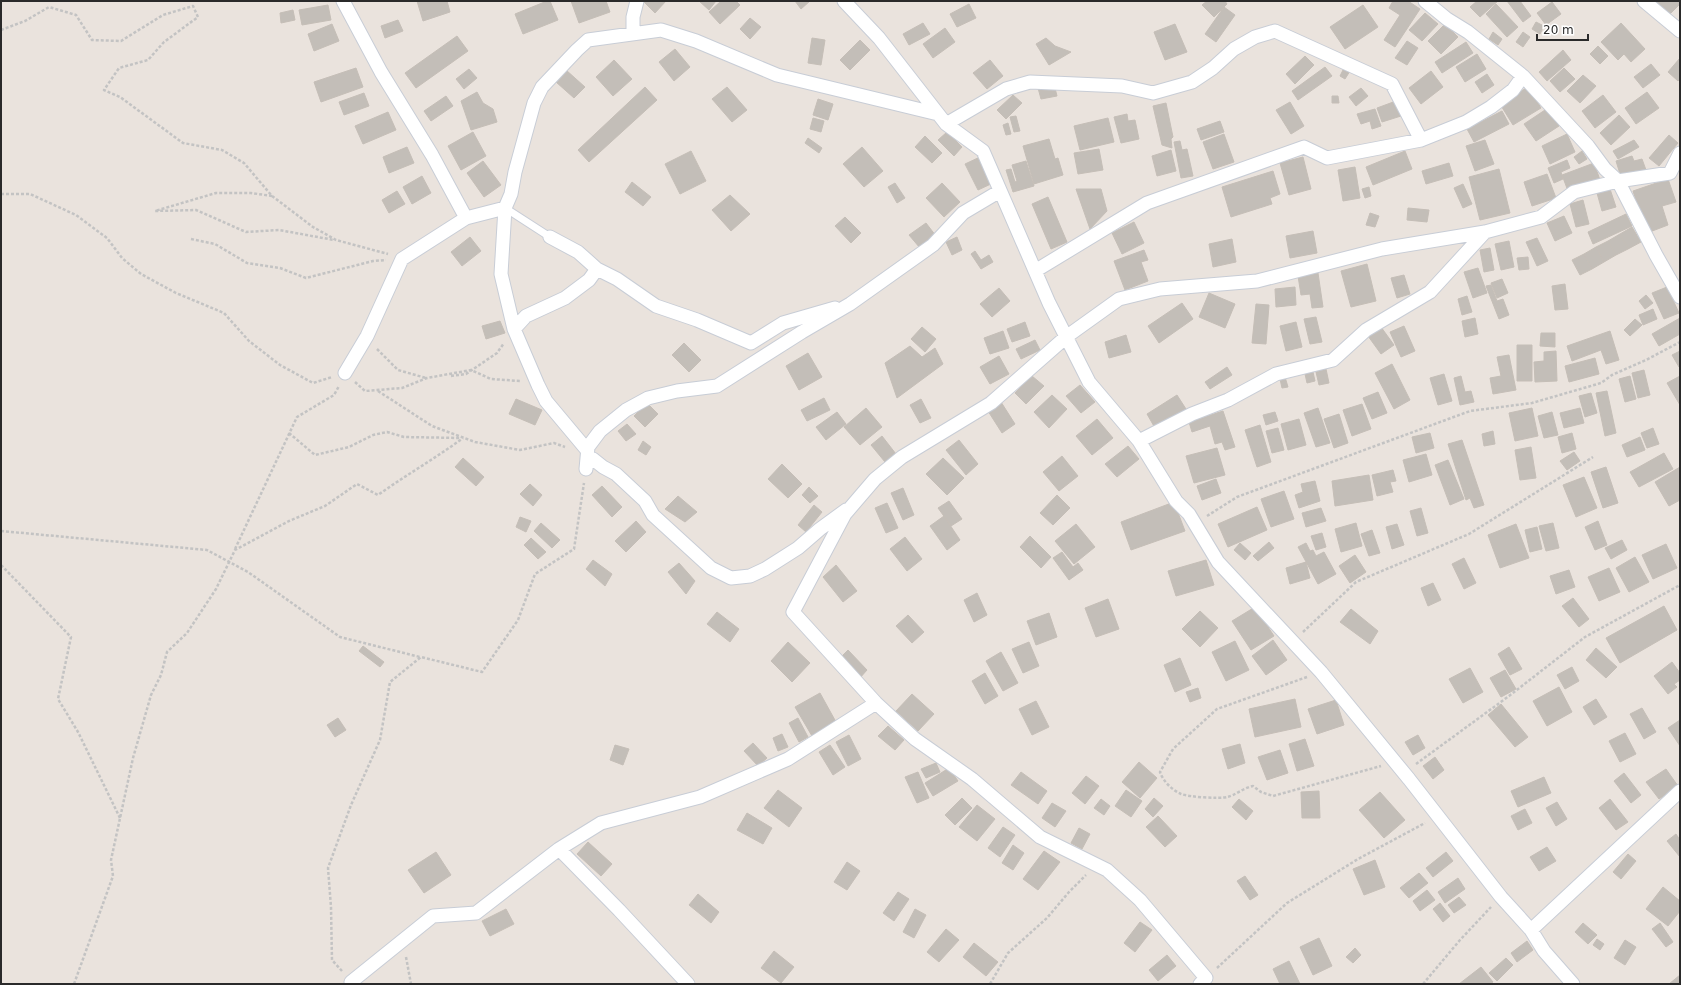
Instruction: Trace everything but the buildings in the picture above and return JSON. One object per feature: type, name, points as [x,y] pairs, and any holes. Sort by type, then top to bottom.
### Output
[{"type":"street","points":[[343,1],[381,72],[432,155],[466,218]]},
{"type":"street","points":[[633,33],[633,17],[637,1]]},
{"type":"street","points":[[844,1],[879,38],[942,119],[983,151],[1035,271],[1089,382],[1139,441],[1176,501],[1189,514],[1218,562],[1321,672],[1404,772],[1501,897],[1531,930],[1544,951],[1572,984]]},
{"type":"street","points":[[1425,1],[1447,19],[1468,32],[1523,76],[1588,146],[1605,169],[1618,181],[1656,256],[1680,297]]},
{"type":"street","points":[[1644,1],[1680,31]]},
{"type":"street","points":[[851,507],[798,548],[765,569],[750,576],[731,578],[711,568],[653,515],[644,501],[616,474],[588,459],[546,401],[514,330],[501,274],[505,208],[511,194],[515,172],[534,103],[542,87],[588,40],[661,30],[696,41],[777,75],[942,119],[1006,89],[1030,82],[1122,86],[1153,93],[1192,82],[1213,68],[1234,49],[1255,37],[1275,31],[1392,84],[1421,140]]},
{"type":"street","points":[[1035,271],[1147,203],[1304,147],[1327,158],[1421,140],[1466,122],[1491,107],[1513,90],[1523,76]]},
{"type":"street","points":[[1203,981],[1140,900],[1107,870],[1040,837],[972,780],[915,739],[876,703],[793,612],[845,514],[875,479],[902,457],[990,403],[1066,337],[1119,299],[1160,289],[1257,281],[1382,249],[1485,232],[1541,216],[1574,192],[1618,181],[1675,172],[1680,153]]},
{"type":"street","points":[[588,459],[600,431],[626,410],[643,401],[677,390],[717,386],[802,332],[850,304],[933,245],[963,213],[1000,191]]},
{"type":"street","points":[[345,373],[367,336],[402,259],[466,218],[505,208]]},
{"type":"street","points":[[1139,441],[1192,414],[1228,400],[1276,374],[1333,360],[1366,330],[1430,292],[1485,232]]},
{"type":"street","points":[[550,237],[578,252],[597,269],[617,279],[656,306],[698,320],[751,343],[783,323],[850,304]]},
{"type":"street","points":[[514,330],[526,316],[565,298],[590,280],[597,269]]},
{"type":"street","points":[[351,982],[433,916],[476,912],[560,850],[601,823],[700,797],[788,759],[876,703]]},
{"type":"street","points":[[1531,930],[1680,791]]},
{"type":"street","points":[[560,850],[619,910],[675,972],[688,984]]},
{"type":"lane","points":[[505,208],[550,237]]},
{"type":"path","points":[[1,30],[25,21],[49,7],[76,15],[92,40],[122,41],[163,15],[193,6],[198,17],[164,42],[148,60],[119,68],[104,90],[120,97],[183,143],[222,150],[244,162],[272,196],[313,227],[336,240]]},
{"type":"path","points":[[272,196],[251,193],[216,193],[155,210],[196,210],[246,232],[280,230],[336,240],[374,249],[402,259]]},
{"type":"path","points":[[1,194],[30,194],[76,215],[107,238],[122,258],[141,274],[176,293],[224,313],[249,341],[280,365],[313,383],[345,373]]},
{"type":"path","points":[[191,240],[215,244],[247,263],[280,268],[306,278],[373,261],[402,259]]},
{"type":"path","points":[[345,373],[365,391],[402,388],[427,378],[466,374],[496,353],[514,330]]},
{"type":"path","points":[[367,336],[398,370],[427,378]]},
{"type":"path","points":[[1195,524],[1238,497],[1470,411],[1532,403],[1601,383],[1612,375],[1646,360],[1680,342]]},
{"type":"path","points":[[471,370],[491,380],[518,381],[538,385]]},
{"type":"path","points":[[74,984],[113,876],[111,860],[133,758],[151,695],[162,675],[167,652],[187,632],[216,589],[297,417],[334,395],[345,373]]},
{"type":"path","points":[[1,531],[207,550],[248,572],[340,637],[482,672],[518,620],[535,574],[574,549],[588,459],[554,443],[520,450],[475,442],[432,426],[394,403],[377,390]]},
{"type":"path","points":[[289,433],[315,455],[349,447],[373,435],[386,432],[404,437],[463,438]]},
{"type":"path","points":[[235,550],[288,521],[325,506],[357,484],[378,495],[414,469],[437,457],[463,438]]},
{"type":"path","points":[[1293,641],[1356,582],[1469,534],[1593,457]]},
{"type":"path","points":[[1,565],[71,637],[58,699],[78,732],[120,818]]},
{"type":"path","points":[[1404,772],[1509,696],[1585,637],[1680,585]]},
{"type":"path","points":[[351,982],[332,960],[331,907],[328,868],[351,805],[380,740],[390,682],[421,657]]},
{"type":"path","points":[[1321,672],[1217,709],[1173,749],[1160,772],[1163,781],[1180,794],[1229,797],[1242,789],[1253,786],[1261,792],[1273,796],[1395,762]]},
{"type":"path","points":[[1203,981],[1287,903],[1358,859],[1438,816]]},
{"type":"path","points":[[990,984],[1008,953],[1047,918],[1069,892],[1097,865]]},
{"type":"path","points":[[1423,984],[1460,940],[1501,897]]},
{"type":"path","points":[[403,939],[411,984]]}]
